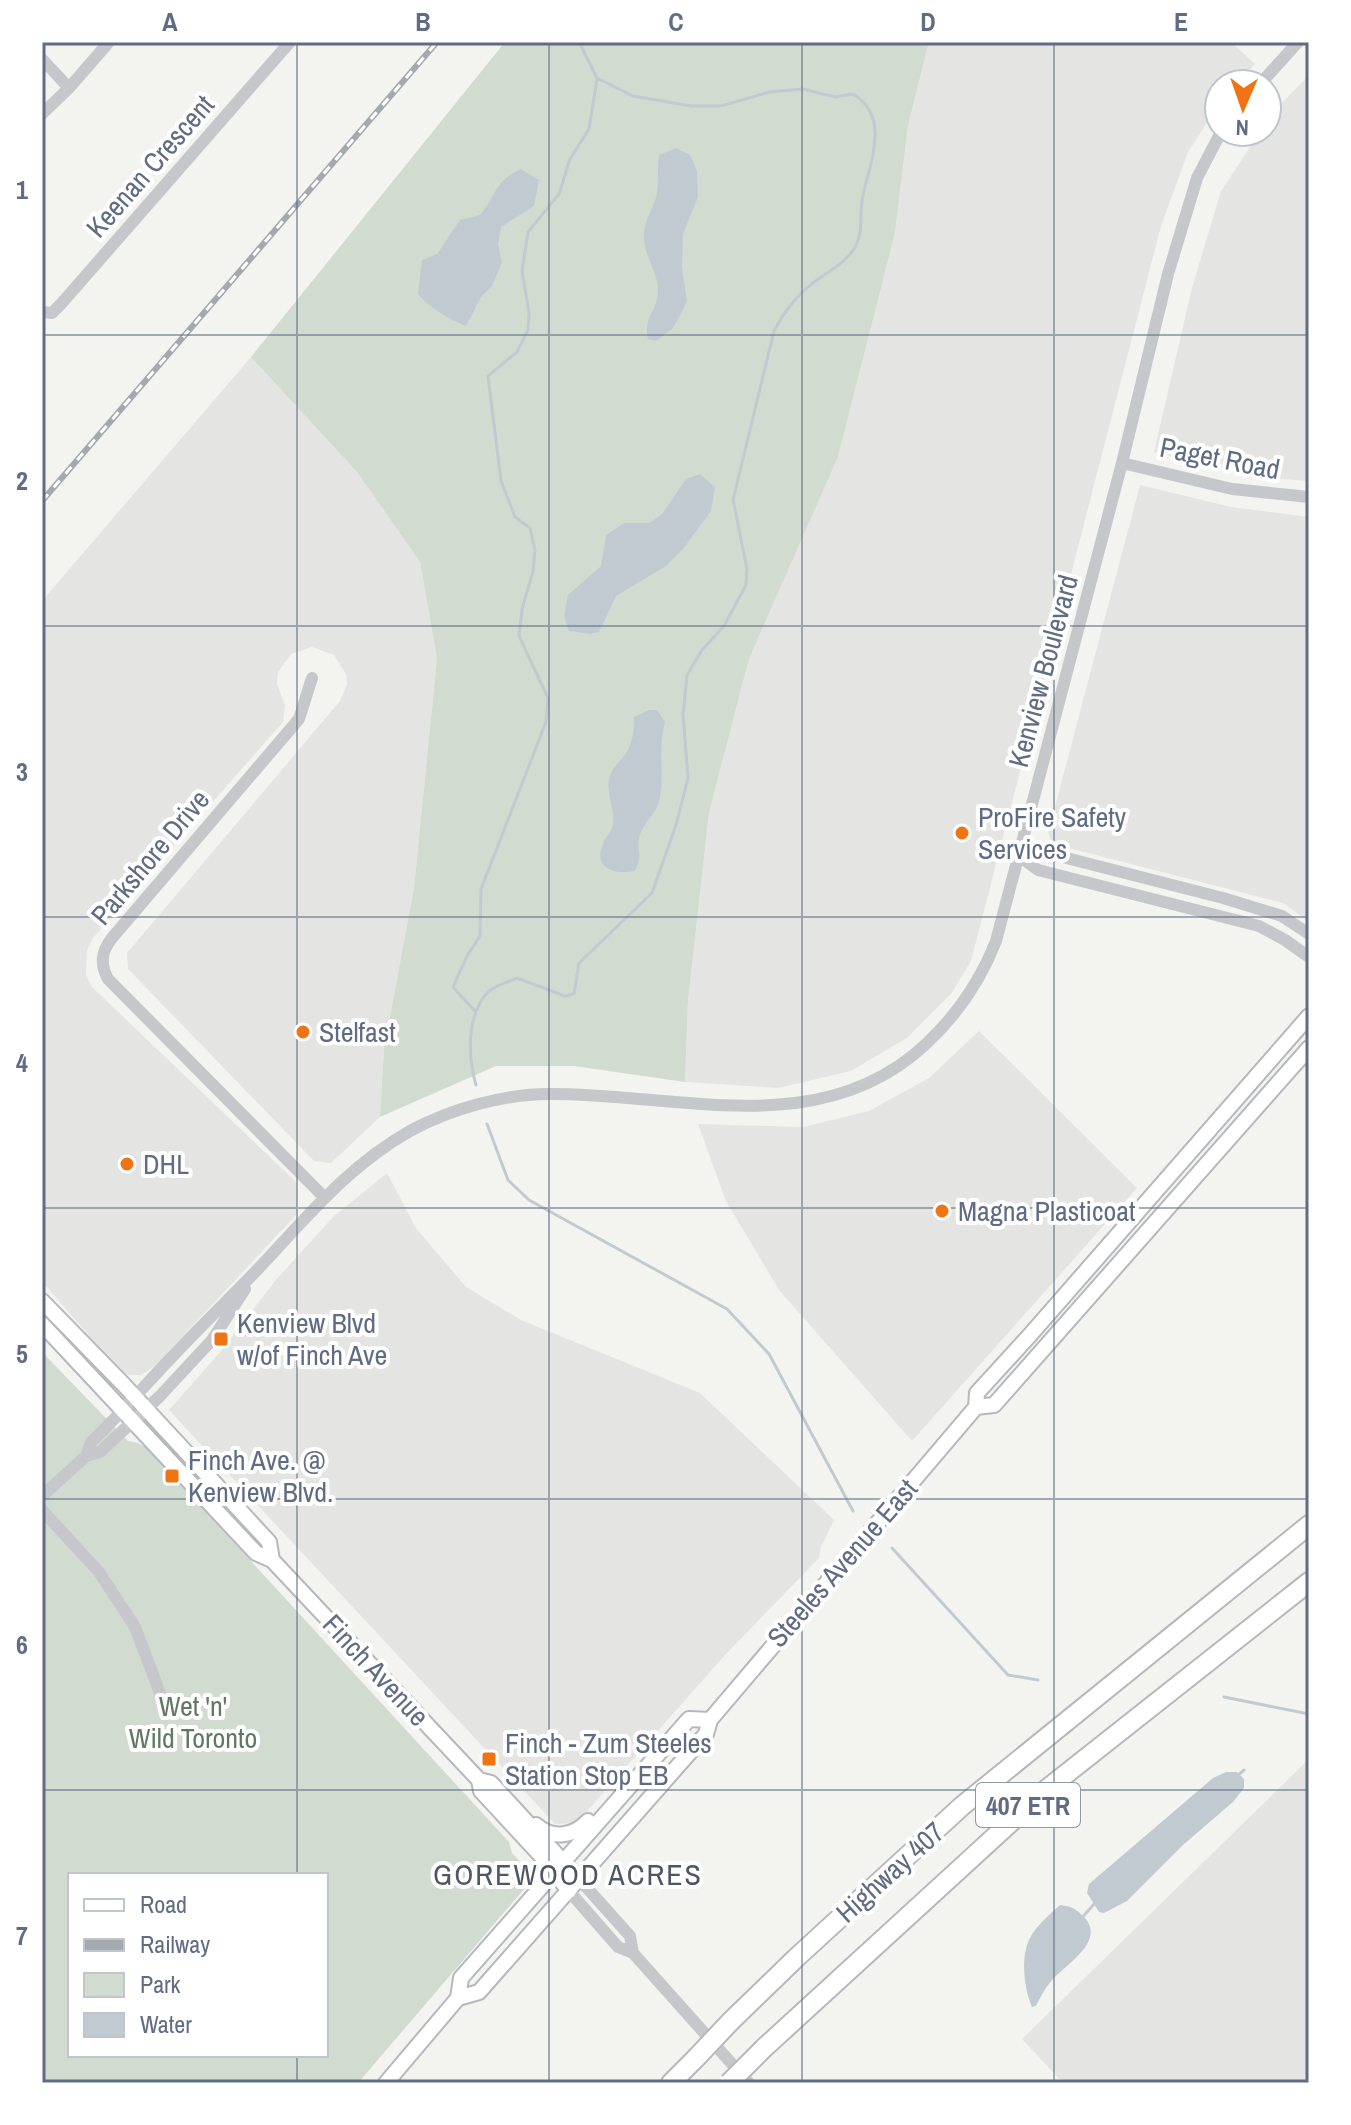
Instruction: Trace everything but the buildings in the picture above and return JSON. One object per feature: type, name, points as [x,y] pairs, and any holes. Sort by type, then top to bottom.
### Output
[{"type":"highway","name":"Highway 407","points":[[671,2083],[796,1958],[962,1806],[1309,1525]]},
{"type":"highway","name":"Highway 407","points":[[729,2083],[1047,1789],[1309,1582]]},
{"type":"main road","name":"Steeles Avenue East","points":[[458,1998],[479,1992],[706,1734],[710,1720],[976,1407],[977,1393],[1309,1016]]},
{"type":"main road","name":"Steeles Avenue East","points":[[976,1407],[994,1405],[1309,1048]]},
{"type":"main road","name":"Finch Avenue","points":[[42,1301],[135,1396],[269,1542],[272,1560]]},
{"type":"main road","name":"Finch Avenue","points":[[42,1324],[256,1553],[272,1560],[485,1782],[574,1885]]},
{"type":"main road","name":"Steeles Avenue East","points":[[386,2083],[458,1998],[461,1978],[619,1797],[689,1719],[710,1720]]},
{"type":"main road","points":[[485,1782],[499,1787],[543,1831],[556,1834],[579,1830],[604,1803],[619,1797]]},
{"type":"street","points":[[42,114],[109,42]]},
{"type":"street","name":"Keenan Crescent","points":[[42,312],[52,313],[61,304],[290,42]]},
{"type":"street","points":[[1274,68],[1298,42]]},
{"type":"street","points":[[42,59],[69,88]]},
{"type":"street","name":"Kenview Boulevard","points":[[128,1416],[135,1396],[323,1196],[355,1169],[410,1131],[450,1113],[495,1100],[547,1093],[767,1106],[831,1098],[864,1086],[898,1068],[948,1023],[972,993],[996,941],[1180,232],[1197,178],[1213,148]]},
{"type":"street","name":"Paget Road","points":[[1122,463],[1232,489],[1309,497]]},
{"type":"street","name":"Parkshore Drive","points":[[312,678],[299,719],[112,938],[102,959],[108,979],[323,1196]]},
{"type":"street","points":[[1019,856],[1043,852],[1223,898],[1282,916],[1309,934]]},
{"type":"street","points":[[1019,856],[1038,870],[1259,926],[1309,957]]},
{"type":"street","points":[[1219,917],[1223,898]]},
{"type":"street","name":"Kenview Boulevard","points":[[128,1416],[146,1409],[212,1340],[258,1268]]},
{"type":"street","points":[[42,1496],[86,1456],[91,1442],[128,1416]]},
{"type":"street","points":[[42,1510],[99,1572],[135,1627],[163,1701]]},
{"type":"street","points":[[574,1885],[618,1947],[633,1953],[749,2083]]},
{"type":"shaded area","points":[[929,42],[1231,42],[1255,64],[1251,68],[1203,68],[1203,129],[1188,152],[1161,226],[971,961],[951,994],[907,1038],[851,1071],[778,1088],[685,1082],[688,1001],[709,813],[749,659],[838,457],[895,233],[908,126]]},
{"type":"shaded area","points":[[1309,75],[1309,481],[1250,477],[1154,452],[1192,288],[1221,191],[1249,148],[1283,148],[1283,102]]},
{"type":"shaded area","points":[[251,357],[357,472],[420,562],[437,658],[414,888],[384,1048],[380,1117],[331,1163],[314,1161],[128,969],[127,953],[340,701],[347,685],[346,674],[334,655],[312,647],[291,654],[278,672],[277,684],[285,705],[283,722],[93,938],[87,950],[86,975],[92,987],[297,1183],[297,1214],[155,1366],[141,1375],[129,1375],[116,1367],[42,1281],[42,601]]},
{"type":"shaded area","points":[[1140,485],[1231,507],[1309,517],[1309,922],[1283,903],[1053,844],[1048,833]]},
{"type":"shaded area","points":[[979,1031],[1137,1188],[912,1441],[779,1290],[726,1201],[698,1124],[803,1127],[869,1111],[929,1078]]},
{"type":"shaded area","points":[[387,1173],[416,1228],[466,1287],[521,1320],[700,1393],[834,1520],[819,1558],[725,1655],[580,1819],[573,1823],[555,1824],[169,1410],[222,1350],[275,1281],[332,1218]]},
{"type":"shaded area","points":[[1307,1761],[1309,2083],[1063,2083],[1022,2039]]},
{"type":"green space","points":[[505,42],[929,42],[908,126],[895,233],[838,457],[749,659],[709,813],[688,1001],[685,1082],[574,1066],[496,1066],[380,1117],[384,1048],[414,888],[437,658],[420,562],[357,472],[251,357]]},
{"type":"green space","name":"Wet 'n' Wild Toronto","points":[[42,1352],[128,1441],[147,1448],[509,1842],[512,1853],[529,1871],[525,1888],[358,2083],[42,2083]]},
{"type":"water","points":[[676,148],[690,155],[697,171],[698,197],[683,234],[682,268],[687,302],[673,328],[656,341],[648,339],[647,331],[658,285],[645,249],[644,233],[657,194],[659,155]]},
{"type":"water","points":[[521,169],[539,180],[534,206],[501,227],[498,245],[502,262],[492,286],[481,297],[466,326],[434,308],[418,294],[422,260],[437,254],[460,220],[480,215],[506,178]]},
{"type":"water","points":[[700,474],[715,487],[711,511],[683,549],[666,566],[616,596],[599,632],[569,631],[564,616],[568,595],[601,566],[606,535],[624,523],[649,523],[662,514],[686,479]]},
{"type":"water","points":[[657,710],[665,722],[660,797],[657,808],[640,835],[639,860],[635,871],[614,871],[603,865],[600,853],[613,823],[609,779],[630,745],[634,717]]},
{"type":"water","points":[[1226,1772],[1237,1772],[1244,1779],[1244,1788],[1233,1802],[1183,1845],[1127,1901],[1104,1913],[1099,1912],[1087,1893],[1089,1884],[1213,1778]]},
{"type":"water","points":[[1060,1905],[1082,1915],[1091,1933],[1083,1950],[1050,1982],[1036,2006],[1032,2007],[1024,1973],[1027,1946],[1036,1929]]},
{"type":"waterway","points":[[476,1085],[471,1062],[472,1024],[488,992],[517,978],[565,996],[574,994],[579,963],[652,893],[676,825],[688,778],[683,714],[687,675],[702,650],[724,626],[746,585],[747,569],[733,500],[774,331],[798,296],[844,261],[856,246],[875,141],[872,115],[853,94],[835,97],[803,89],[769,92],[721,106],[691,106],[633,96],[597,78],[579,42]]},
{"type":"waterway","points":[[475,1011],[453,987],[480,936],[481,889],[546,722],[548,698],[519,636],[535,550],[530,528],[515,517],[501,481],[488,376],[517,352],[528,330],[529,313],[522,271],[528,232],[559,194],[570,159],[589,129],[597,79]]},
{"type":"waterway","points":[[487,1124],[508,1180],[529,1200],[727,1309],[769,1354],[853,1511]]},
{"type":"waterway","points":[[892,1548],[1008,1675],[1038,1680]]},
{"type":"waterway","points":[[1224,1697],[1309,1714]]},
{"type":"waterway","points":[[1237,1776],[1244,1770]]},
{"type":"waterway","points":[[1081,1919],[1094,1904]]},
{"type":"railway","points":[[42,501],[437,42]]},
{"type":"place","name":"ProFire Safety Services","points":[[962,833]]},
{"type":"place","name":"Stelfast","points":[[303,1032]]},
{"type":"place","name":"DHL","points":[[127,1164]]},
{"type":"place","name":"Magna Plasticoat","points":[[942,1211]]},
{"type":"place","name":"Kenview Blvd w/of Finch Ave","points":[[221,1339]]},
{"type":"place","name":"Finch Ave. @ Kenview Blvd.","points":[[172,1476]]},
{"type":"place","name":"Finch - Zum Steeles Station Stop EB","points":[[489,1759]]},
{"type":"district","name":"GOREWOOD ACRES","points":[[568,1874]]}]
